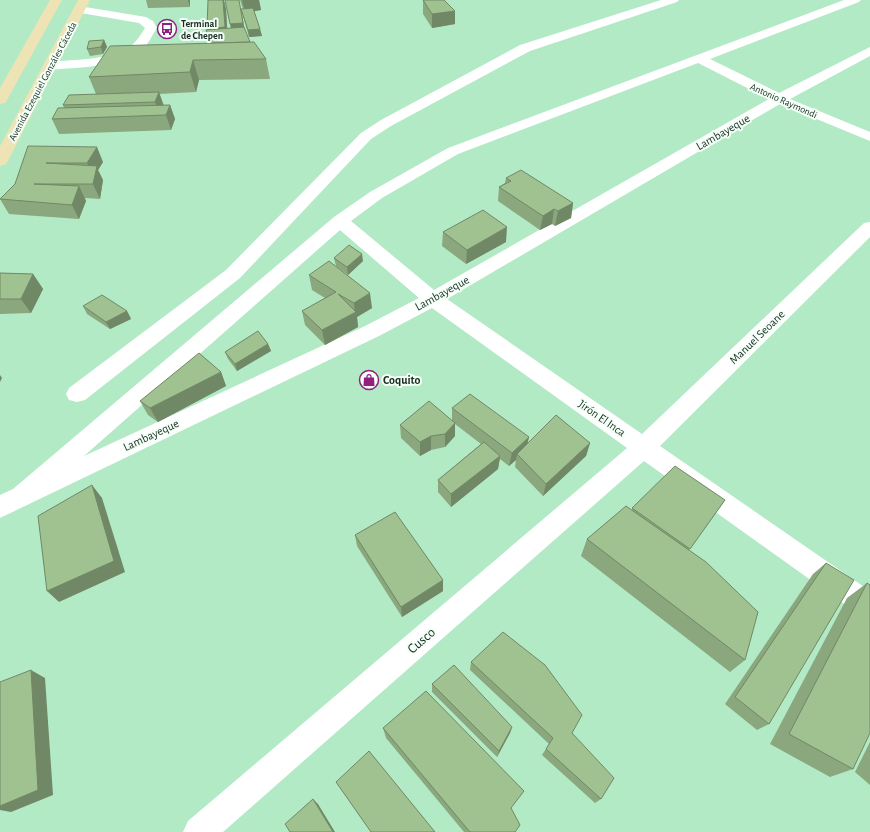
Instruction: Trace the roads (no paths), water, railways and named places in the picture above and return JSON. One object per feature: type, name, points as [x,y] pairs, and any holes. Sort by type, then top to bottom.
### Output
[{"type":"main road","points":[[0,100],[56,0]]},
{"type":"main road","name":"Avenida Ezequiel Gonzáles Cáceda","points":[[0,161],[84,3]]},
{"type":"main road","points":[[24,56],[53,60]]},
{"type":"street","points":[[77,394],[233,274],[366,136],[386,123],[525,48],[673,0]]},
{"type":"street","points":[[21,496],[340,221],[376,195],[453,151],[855,0]]},
{"type":"street","points":[[53,60],[111,59],[124,55],[136,49],[151,28],[149,24],[142,20],[84,3]]},
{"type":"street","name":"Lambayeque","points":[[0,507],[372,331],[433,299],[779,99],[870,51]]},
{"type":"street","name":"Antonio Raymondi","points":[[700,59],[779,99],[870,137]]},
{"type":"street","name":"Jirón El Inca","points":[[340,221],[433,299],[870,607]]},
{"type":"street","name":"Manuel Seoane","points":[[643,448],[870,227]]},
{"type":"street","name":"Cusco","points":[[199,832],[643,448]]},
{"type":"place","name":"Terminal de Chepen","points":[[167,29]]},
{"type":"place","name":"Coquito","points":[[369,380]]}]
